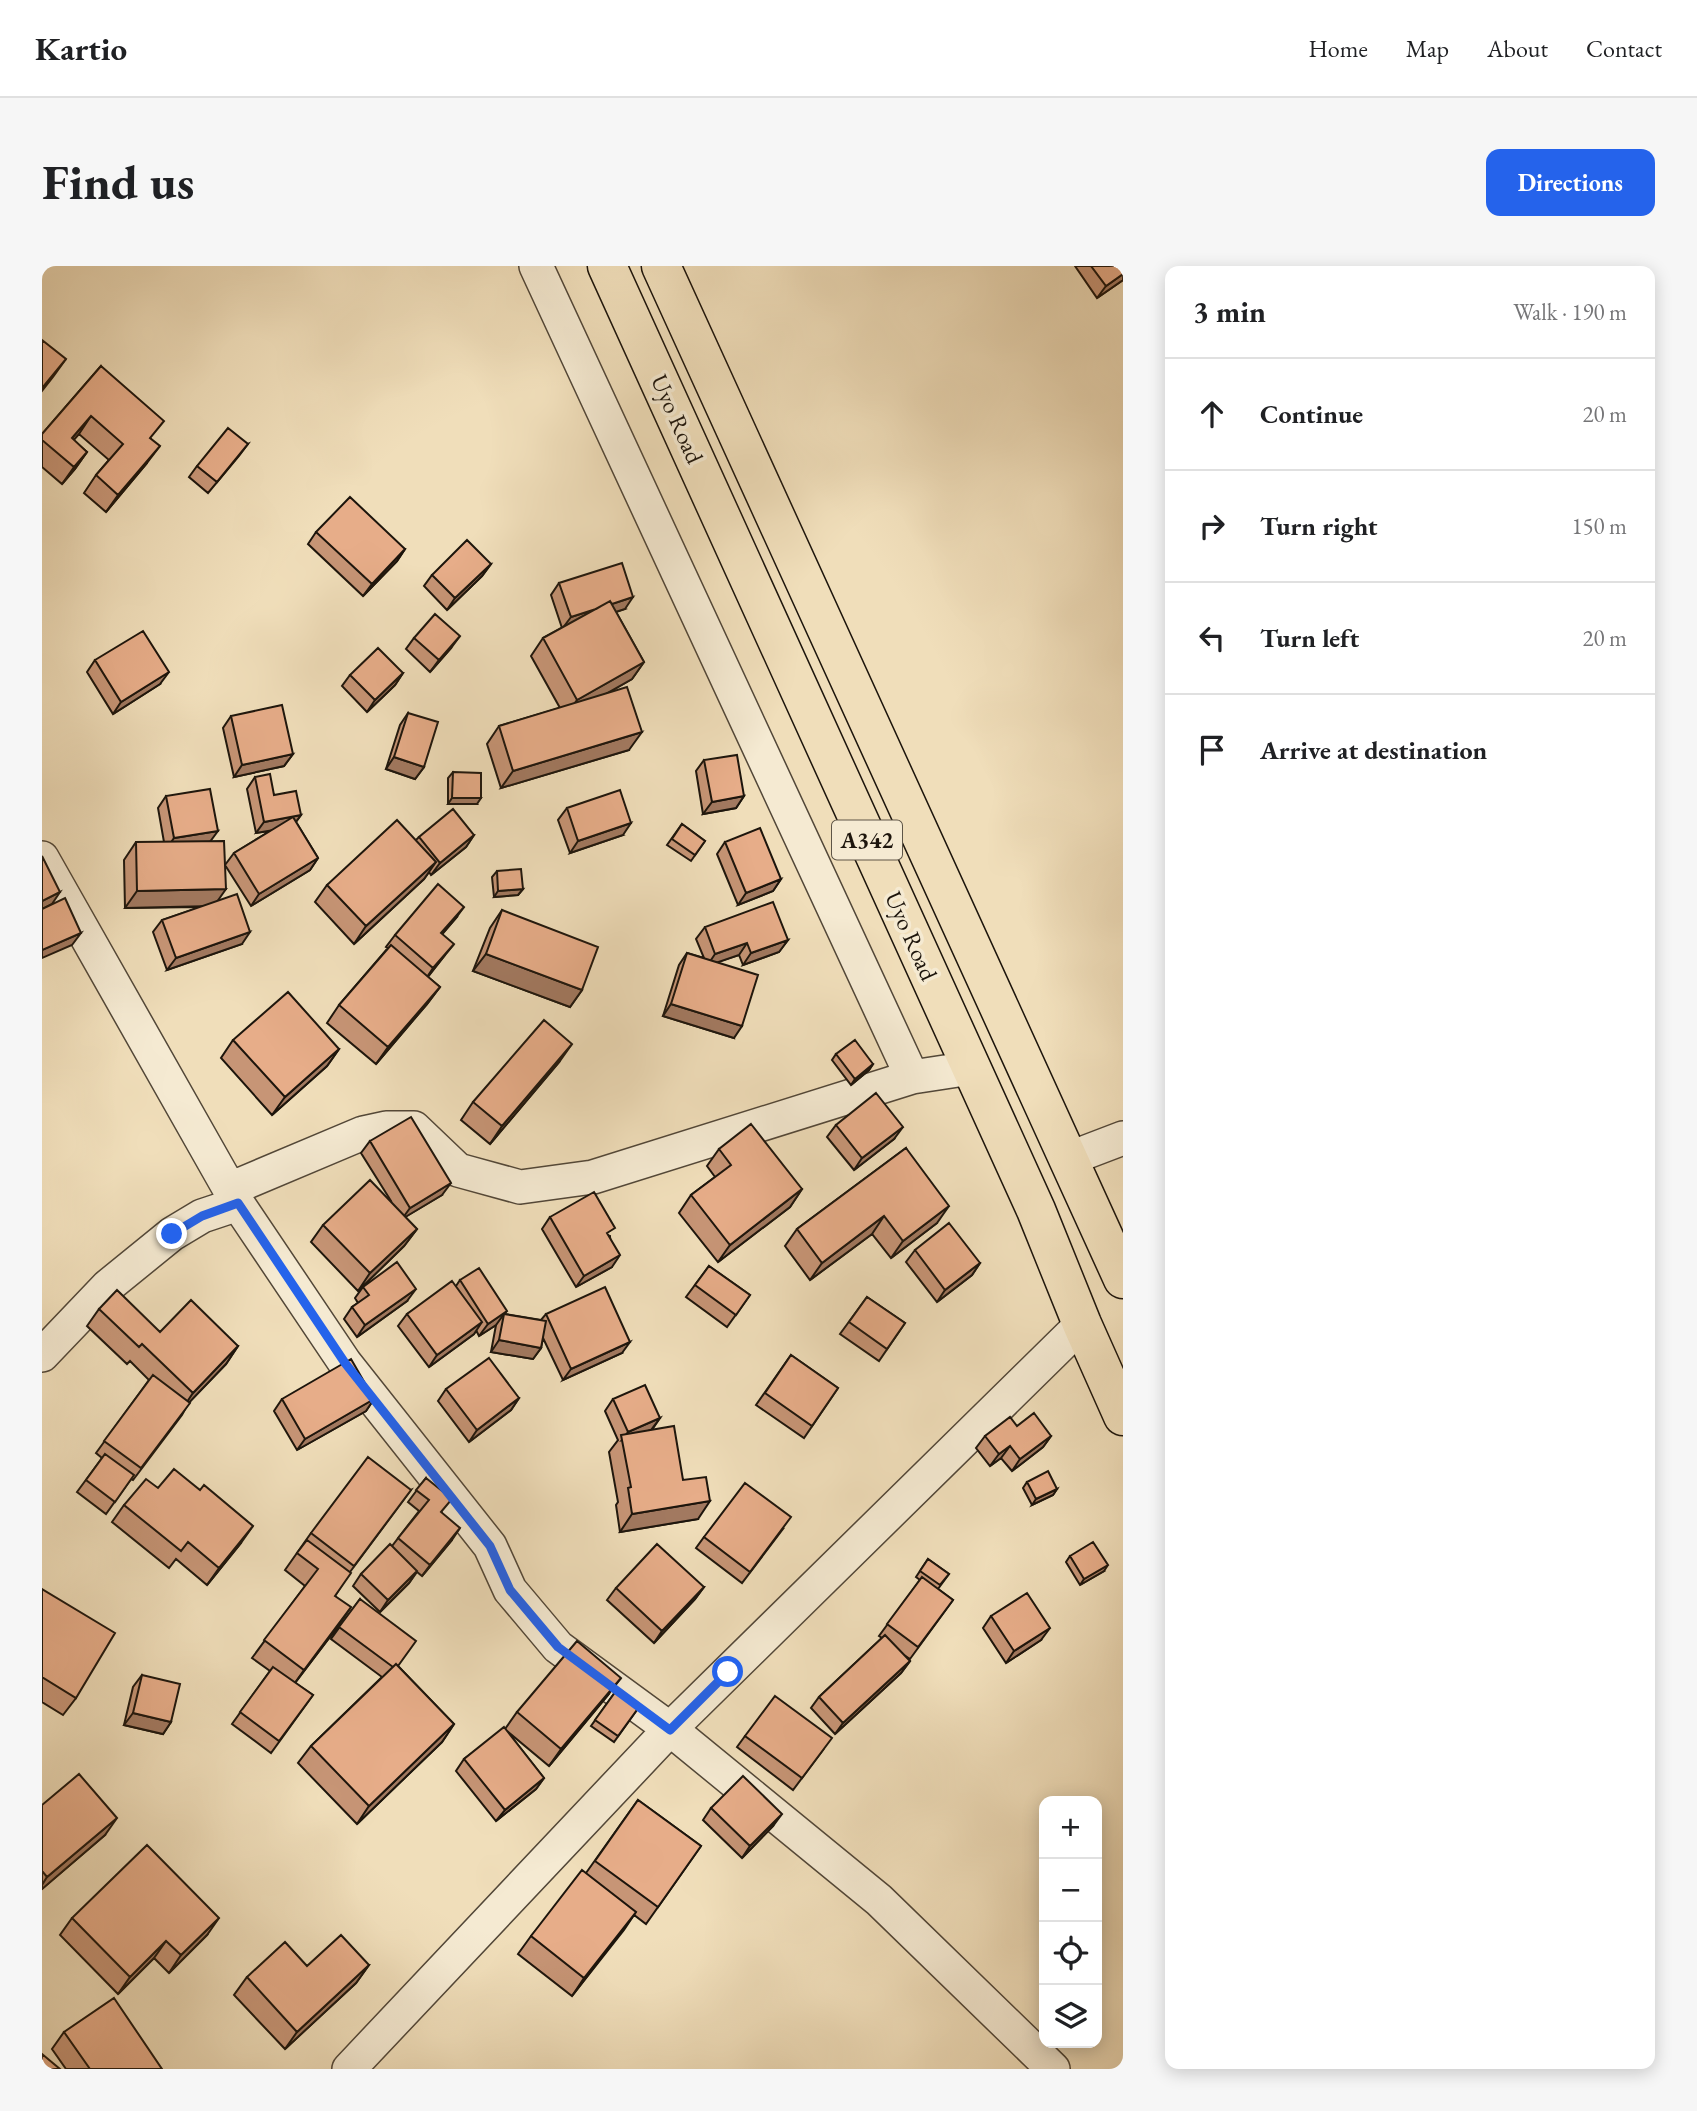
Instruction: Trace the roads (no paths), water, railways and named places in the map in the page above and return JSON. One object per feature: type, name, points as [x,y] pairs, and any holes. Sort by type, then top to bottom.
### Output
[{"type":"highway","name":"Uyo Road","points":[[607,266],[1036,1210],[1123,1416]]},
{"type":"highway","name":"Uyo Road","points":[[660,266],[1123,1279]]},
{"type":"street","points":[[536,266],[912,1077]]},
{"type":"street","points":[[42,858],[234,1196],[345,1363],[490,1546],[510,1590],[558,1647],[670,1730],[879,1900],[1053,2069]]},
{"type":"street","points":[[42,1355],[108,1286],[172,1234],[234,1196],[363,1133],[386,1128],[414,1128],[458,1170],[520,1187],[593,1177],[912,1077],[971,1068]]},
{"type":"street","points":[[1068,1158],[1123,1138]]},
{"type":"street","points":[[349,2069],[670,1730],[1082,1324]]}]
